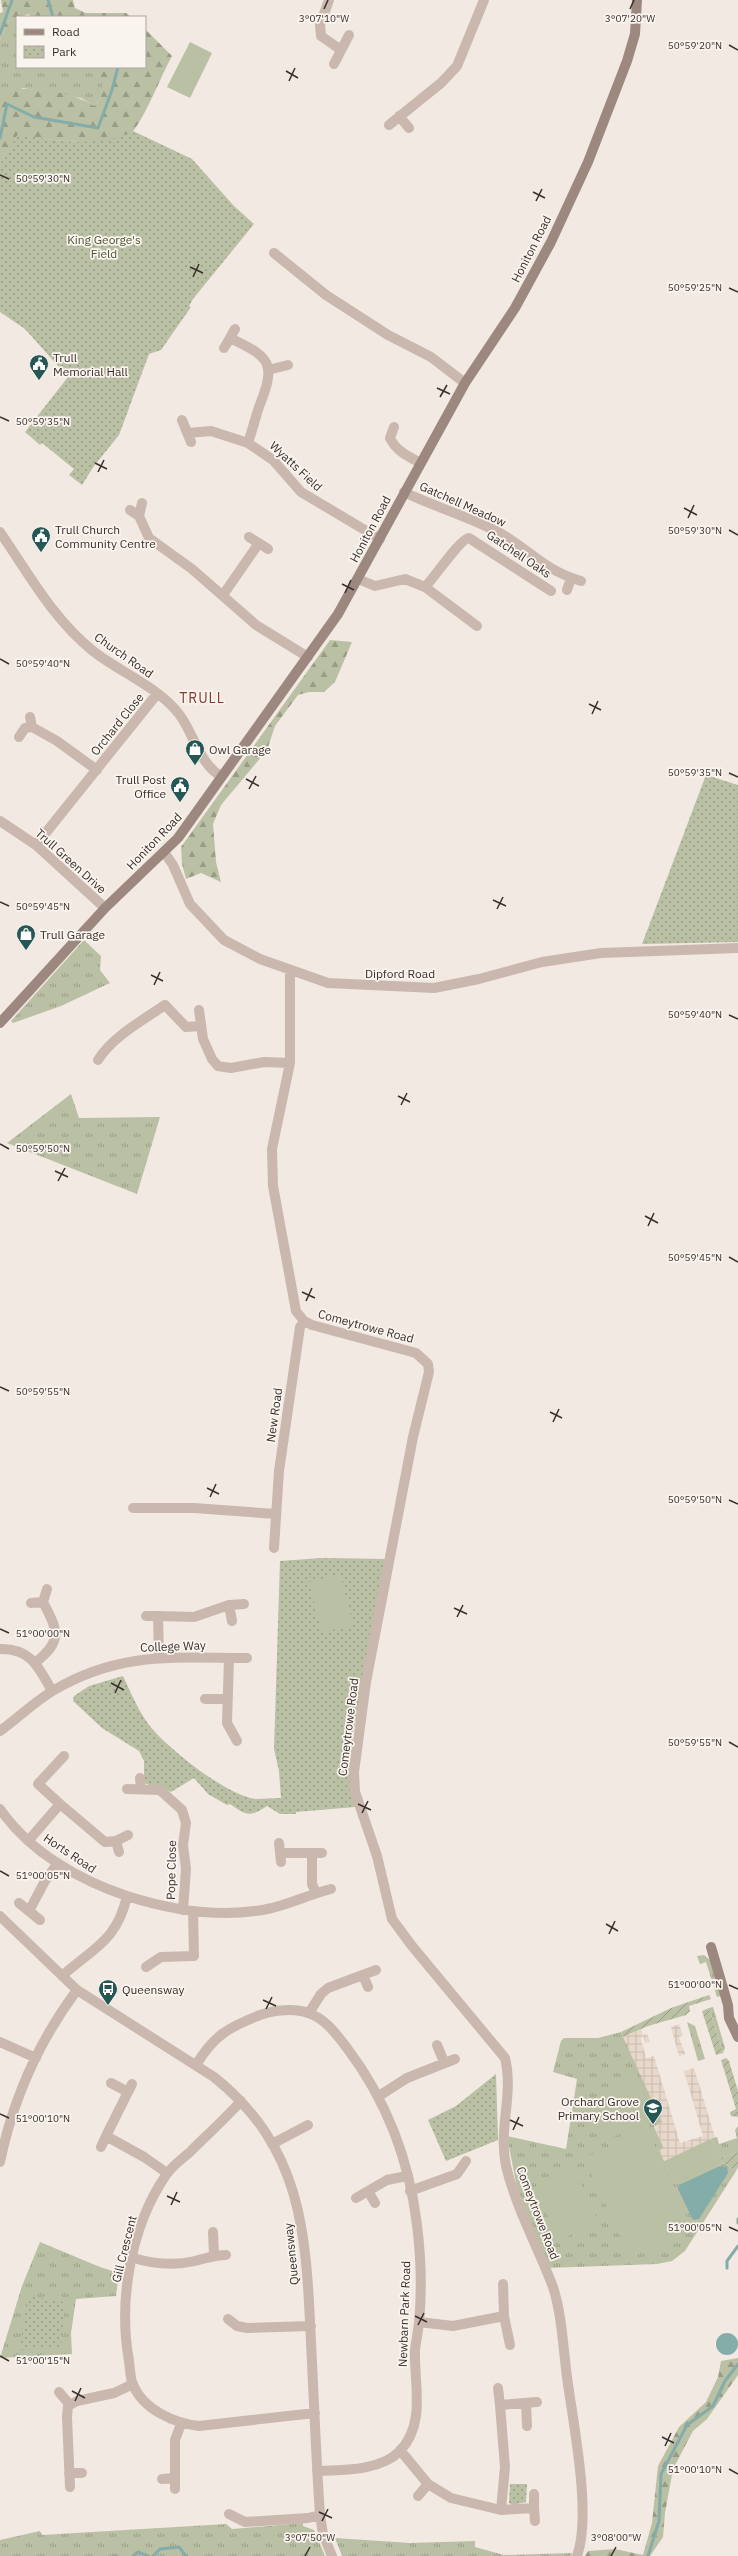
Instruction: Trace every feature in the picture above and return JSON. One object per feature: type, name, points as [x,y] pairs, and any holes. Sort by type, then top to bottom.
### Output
[{"type":"street","points":[[329,0],[319,30],[321,36],[341,50]]},
{"type":"street","points":[[389,125],[457,66],[484,0]]},
{"type":"street","name":"Honiton Road","points":[[0,1023],[104,908],[164,852],[192,820],[221,776],[308,657],[358,579],[420,462],[465,383],[515,308],[551,242],[588,162],[632,48],[637,20],[637,0]]},
{"type":"street","points":[[334,64],[349,35]]},
{"type":"street","points":[[399,116],[409,128]]},
{"type":"street","points":[[274,253],[331,299],[388,335],[431,357],[465,383]]},
{"type":"street","points":[[224,348],[233,334],[262,356],[268,370],[267,389],[248,443]]},
{"type":"street","points":[[268,370],[288,365]]},
{"type":"street","name":"Wyatts Field","points":[[182,420],[190,438],[211,431],[248,443],[273,460],[301,492],[380,539]]},
{"type":"street","points":[[389,430],[390,438],[398,451],[420,462]]},
{"type":"street","name":"Gatchell Meadow","points":[[404,492],[435,507],[499,533],[519,544],[550,570],[576,580],[567,590]]},
{"type":"street","points":[[139,516],[142,503]]},
{"type":"street","points":[[130,510],[139,516],[149,538],[192,569],[256,624],[308,657]]},
{"type":"street","name":"Church Road","points":[[0,532],[46,601],[75,635],[109,663],[157,694],[179,714],[213,769],[221,776]]},
{"type":"street","points":[[249,537],[268,549]]},
{"type":"street","name":"Gatchell Oaks","points":[[425,587],[437,575],[461,541],[469,538],[550,592]]},
{"type":"street","points":[[223,596],[258,543]]},
{"type":"street","points":[[358,579],[375,586],[405,579],[425,587],[477,626]]},
{"type":"street","name":"Orchard Close","points":[[36,845],[157,694]]},
{"type":"street","name":"Orchard Close","points":[[19,737],[31,722],[97,770]]},
{"type":"street","name":"Trull Green Drive","points":[[0,821],[36,845],[104,908]]},
{"type":"street","name":"Dipford Road","points":[[164,852],[173,865],[190,904],[213,931],[237,948],[290,970],[328,983],[345,986],[434,988],[479,979],[542,962],[601,953],[738,948]]},
{"type":"street","name":"Comeytrowe Road","points":[[290,970],[290,1063],[272,1149],[273,1186],[289,1262],[296,1311],[304,1321],[312,1326],[405,1348],[423,1358],[429,1368],[428,1380],[413,1438],[366,1682],[354,1772],[355,1792],[377,1856],[392,1919],[412,1946],[505,2058],[510,2076],[503,2135],[506,2164],[512,2186],[558,2306],[580,2478],[582,2542],[577,2556]]},
{"type":"street","points":[[98,1060],[103,1052],[162,1001],[186,1026],[200,1026]]},
{"type":"street","points":[[199,1010],[203,1039],[212,1059],[218,1066],[231,1068],[264,1062],[290,1063]]},
{"type":"street","name":"New Road","points":[[274,1548],[279,1471],[300,1327],[304,1321]]},
{"type":"street","points":[[133,1507],[194,1508],[276,1514]]},
{"type":"street","points":[[36,1662],[54,1644],[56,1637],[43,1602],[47,1589]]},
{"type":"street","points":[[31,1603],[43,1602]]},
{"type":"street","points":[[146,1616],[194,1617],[229,1605],[244,1604]]},
{"type":"street","points":[[229,1605],[232,1621]]},
{"type":"street","points":[[158,1616],[159,1657]]},
{"type":"street","points":[[0,1649],[22,1652],[36,1662],[52,1691]]},
{"type":"street","name":"College Way","points":[[0,1731],[52,1691],[83,1676],[116,1664],[159,1657],[247,1658]]},
{"type":"street","points":[[229,1658],[225,1730],[237,1741]]},
{"type":"street","points":[[205,1699],[227,1699]]},
{"type":"street","points":[[64,1756],[35,1788],[60,1804],[105,1842],[116,1841],[128,1835]]},
{"type":"street","points":[[140,1778],[141,1789]]},
{"type":"street","name":"Pope Close","points":[[127,1789],[160,1790],[167,1794],[182,1810],[191,1831],[183,1845],[188,1911],[199,1956],[161,1957],[146,1967]]},
{"type":"street","points":[[29,1840],[60,1804]]},
{"type":"street","name":"Horts Road","points":[[0,1809],[29,1840],[58,1863],[92,1883],[127,1896],[188,1911],[246,1913],[272,1908],[331,1889]]},
{"type":"street","points":[[116,1841],[119,1852]]},
{"type":"street","points":[[280,1853],[317,1853],[312,1884],[316,1893]]},
{"type":"street","points":[[29,1911],[44,1881],[58,1863]]},
{"type":"street","points":[[62,1976],[118,1927],[127,1896]]},
{"type":"street","points":[[19,1903],[40,1920]]},
{"type":"street","name":"Queensway","points":[[0,1916],[77,1990],[214,2077],[241,2101],[272,2144],[286,2170],[303,2225],[311,2326],[320,2515],[323,2534],[332,2556]]},
{"type":"street","points":[[710,1947],[728,2005],[729,2018],[738,2037]]},
{"type":"street","points":[[309,2013],[321,1994],[328,1988],[376,1970]]},
{"type":"street","points":[[364,1975],[368,1987]]},
{"type":"street","points":[[0,2162],[12,2111],[47,2036],[77,1990]]},
{"type":"street","name":"Newbarn Park Road","points":[[196,2065],[214,2039],[239,2024],[278,2011],[309,2013],[323,2021],[337,2034],[379,2096],[392,2122],[410,2191],[418,2240],[419,2322],[416,2348],[417,2421],[408,2440],[393,2457],[376,2465],[317,2471]]},
{"type":"street","points":[[0,2042],[36,2058]]},
{"type":"street","points":[[437,2045],[444,2062]]},
{"type":"street","points":[[379,2096],[407,2078],[444,2062],[455,2059]]},
{"type":"street","points":[[101,2147],[130,2088],[110,2083]]},
{"type":"street","name":"Gill Crescent","points":[[241,2101],[167,2173],[151,2202],[133,2258],[126,2305],[125,2342],[133,2384],[148,2404],[181,2424],[199,2426],[315,2413]]},
{"type":"street","points":[[272,2144],[308,2125]]},
{"type":"street","points":[[106,2136],[139,2154],[167,2173]]},
{"type":"street","points":[[410,2191],[457,2174],[466,2161]]},
{"type":"street","points":[[356,2198],[387,2180],[406,2176]]},
{"type":"street","points":[[368,2192],[375,2203]]},
{"type":"street","points":[[213,2232],[214,2255]]},
{"type":"street","points":[[133,2258],[165,2265],[195,2261],[214,2255],[226,2255]]},
{"type":"street","points":[[503,2284],[504,2316],[510,2344]]},
{"type":"street","points":[[419,2322],[453,2326],[504,2316]]},
{"type":"street","points":[[228,2320],[237,2326],[247,2328],[311,2326]]},
{"type":"street","points":[[70,2487],[67,2410],[70,2404],[77,2401],[114,2393],[133,2384]]},
{"type":"street","points":[[498,2388],[505,2466],[501,2510]]},
{"type":"street","points":[[59,2392],[70,2404]]},
{"type":"street","points":[[500,2405],[537,2402]]},
{"type":"street","points":[[526,2403],[527,2426]]},
{"type":"street","points":[[175,2489],[175,2440],[181,2424]]},
{"type":"street","points":[[400,2450],[428,2484],[451,2498],[501,2510],[534,2508]]},
{"type":"street","points":[[69,2473],[82,2473]]},
{"type":"street","points":[[162,2479],[174,2478]]},
{"type":"street","points":[[418,2496],[428,2484]]},
{"type":"street","points":[[534,2494],[535,2521]]},
{"type":"street","points":[[229,2514],[245,2522],[308,2518],[320,2515]]},
{"type":"green space","points":[[1,0],[73,0],[75,8],[86,13],[126,13],[130,16],[30,16],[29,14],[16,16],[16,19],[9,21],[0,40],[0,13],[3,12]]},
{"type":"green space","points":[[16,18],[16,68],[89,68],[104,78],[100,99],[94,106],[81,98],[23,88],[0,98],[0,40],[9,21]]},
{"type":"green space","points":[[146,30],[172,56],[139,123],[134,130],[125,136],[97,142],[79,142],[18,135],[0,164],[0,98],[9,89],[42,90],[64,94],[85,101],[94,106],[100,99],[103,78],[89,68],[146,68]]},
{"type":"green space","points":[[190,42],[212,53],[190,98],[167,87]]},
{"type":"green space","name":"King George's Field","points":[[133,131],[192,159],[234,206],[254,224],[193,299],[189,306],[191,307],[161,350],[149,354],[119,435],[94,466],[82,485],[69,475],[74,469],[42,443],[40,445],[25,432],[68,377],[25,329],[0,312],[0,164],[18,134],[77,142],[107,140]]},
{"type":"green space","points":[[330,640],[352,642],[335,682],[324,692],[309,692],[298,695],[275,726],[267,750],[221,805],[213,824],[216,862],[221,882],[201,873],[186,879],[182,864],[181,847]]},
{"type":"green space","points":[[706,775],[738,785],[738,942],[642,944]]},
{"type":"green space","points":[[84,940],[101,956],[100,970],[110,983],[61,1006],[13,1023],[11,1021]]},
{"type":"green space","points":[[71,1094],[79,1118],[160,1117],[137,1194],[7,1143]]},
{"type":"green space","points":[[321,1558],[387,1559],[353,1734],[350,1790],[355,1807],[296,1812],[296,1814],[280,1814],[267,1806],[252,1814],[248,1814],[240,1811],[230,1804],[227,1805],[208,1794],[194,1778],[171,1792],[147,1784],[144,1782],[144,1761],[139,1751],[102,1728],[73,1701],[74,1696],[89,1686],[123,1676],[138,1707],[149,1725],[169,1746],[198,1770],[244,1796],[256,1799],[281,1798],[279,1771],[274,1749],[280,1561]]},
{"type":"green space","points":[[340,1574],[353,1626],[322,1632],[309,1582]]},
{"type":"green space","points":[[704,1955],[710,1960],[715,1977],[714,1981],[721,1996],[717,1997],[706,1962],[700,1964],[697,1956]]},
{"type":"green space","points":[[709,1995],[711,1999],[689,2006],[690,2011],[686,2015],[648,2026],[623,2037],[621,2032],[671,2008]]},
{"type":"green space","points":[[713,2007],[725,2048],[723,2053],[709,2008]]},
{"type":"green space","points":[[709,2008],[723,2053],[716,2055],[702,2011]]},
{"type":"green space","points":[[687,2022],[695,2026],[705,2059],[698,2061]]},
{"type":"green space","name":"Orchard Grove Primary School","points":[[621,2032],[663,2122],[654,2127],[664,2148],[660,2151],[675,2184],[723,2163],[736,2171],[685,2251],[672,2261],[657,2264],[547,2268],[517,2188],[507,2136],[566,2149],[577,2079],[553,2072],[561,2041],[564,2038],[598,2038]]},
{"type":"green space","points":[[726,2058],[729,2061],[738,2091],[738,2117],[731,2116],[730,2112],[736,2109],[721,2060]]},
{"type":"green space","points":[[496,2074],[498,2140],[446,2161],[428,2120],[456,2106]]},
{"type":"green space","points":[[637,2079],[655,2119],[602,2142],[584,2103]]},
{"type":"green space","points":[[738,2126],[738,2152],[720,2158],[711,2138],[717,2137],[719,2144],[737,2138],[735,2130]]},
{"type":"green space","points":[[647,2129],[693,2230],[630,2258],[584,2158]]},
{"type":"green space","points":[[711,2138],[723,2163],[675,2185],[664,2161]]},
{"type":"green space","points":[[738,2152],[738,2167],[736,2171],[723,2163],[720,2158]]},
{"type":"green space","points":[[574,2169],[599,2223],[559,2240],[535,2187]]},
{"type":"green space","points":[[40,2242],[100,2267],[119,2273],[116,2296],[76,2299],[71,2333],[72,2354],[0,2358],[22,2286]]},
{"type":"green space","points":[[28,2296],[65,2302],[61,2348],[19,2350]]},
{"type":"green space","points":[[738,2358],[738,2375],[707,2419],[693,2431],[673,2469],[665,2513],[663,2537],[650,2556],[585,2556],[588,2551],[615,2549],[643,2555],[652,2523],[658,2466],[679,2427],[706,2402],[718,2377],[721,2361]]},
{"type":"green space","points":[[510,2484],[527,2484],[526,2502],[513,2505],[509,2503]]},
{"type":"green space","points":[[303,2523],[303,2526],[314,2530],[325,2556],[0,2556],[0,2540],[40,2531],[42,2535],[226,2524],[232,2529]]},
{"type":"green space","points":[[335,2538],[410,2543],[475,2541],[475,2547],[504,2555],[572,2553],[571,2556],[342,2556]]},
{"type":"shaded area","points":[[679,2024],[683,2035],[679,2037],[685,2054],[679,2056],[671,2027]]},
{"type":"shaded area","points":[[641,2029],[643,2035],[641,2039],[646,2058],[654,2056],[680,2143],[703,2136],[684,2071],[694,2068],[715,2137],[664,2161],[659,2150],[664,2148],[654,2126],[662,2122],[623,2037]]},
{"type":"shaded area","points":[[647,2034],[650,2042],[645,2043],[643,2035]]},
{"type":"water","points":[[720,2166],[727,2167],[728,2173],[699,2219],[693,2220],[678,2189],[679,2185]]},
{"type":"water","points":[[727,2333],[731,2334],[737,2340],[737,2348],[731,2354],[727,2355],[723,2354],[717,2348],[716,2344],[717,2340],[723,2334]]},
{"type":"waterway","points":[[0,34],[12,0]]},
{"type":"waterway","points":[[48,0],[53,16]]},
{"type":"waterway","points":[[0,138],[7,104],[34,117],[98,128],[112,90],[118,68]]},
{"type":"waterway","points":[[727,2268],[727,2261],[738,2246]]},
{"type":"waterway","points":[[648,2556],[659,2521],[661,2474],[687,2425],[713,2406],[725,2381],[738,2364]]},
{"type":"waterway","points":[[153,2556],[160,2549],[179,2547],[186,2556]]},
{"type":"waterway","points":[[133,2556],[138,2552],[148,2556]]},
{"type":"place","name":"Trull Memorial Hall","points":[[39,381]]},
{"type":"place","name":"Trull Church Community Centre","points":[[41,553]]},
{"type":"place","name":"Owl Garage","points":[[195,766]]},
{"type":"place","name":"Trull Post Office","points":[[180,803]]},
{"type":"place","name":"Trull Garage","points":[[26,951]]},
{"type":"place","name":"Queensway","points":[[108,2006]]},
{"type":"place","name":"Orchard Grove Primary School","points":[[653,2125]]},
{"type":"district","name":"TRULL","points":[[202,698]]}]
